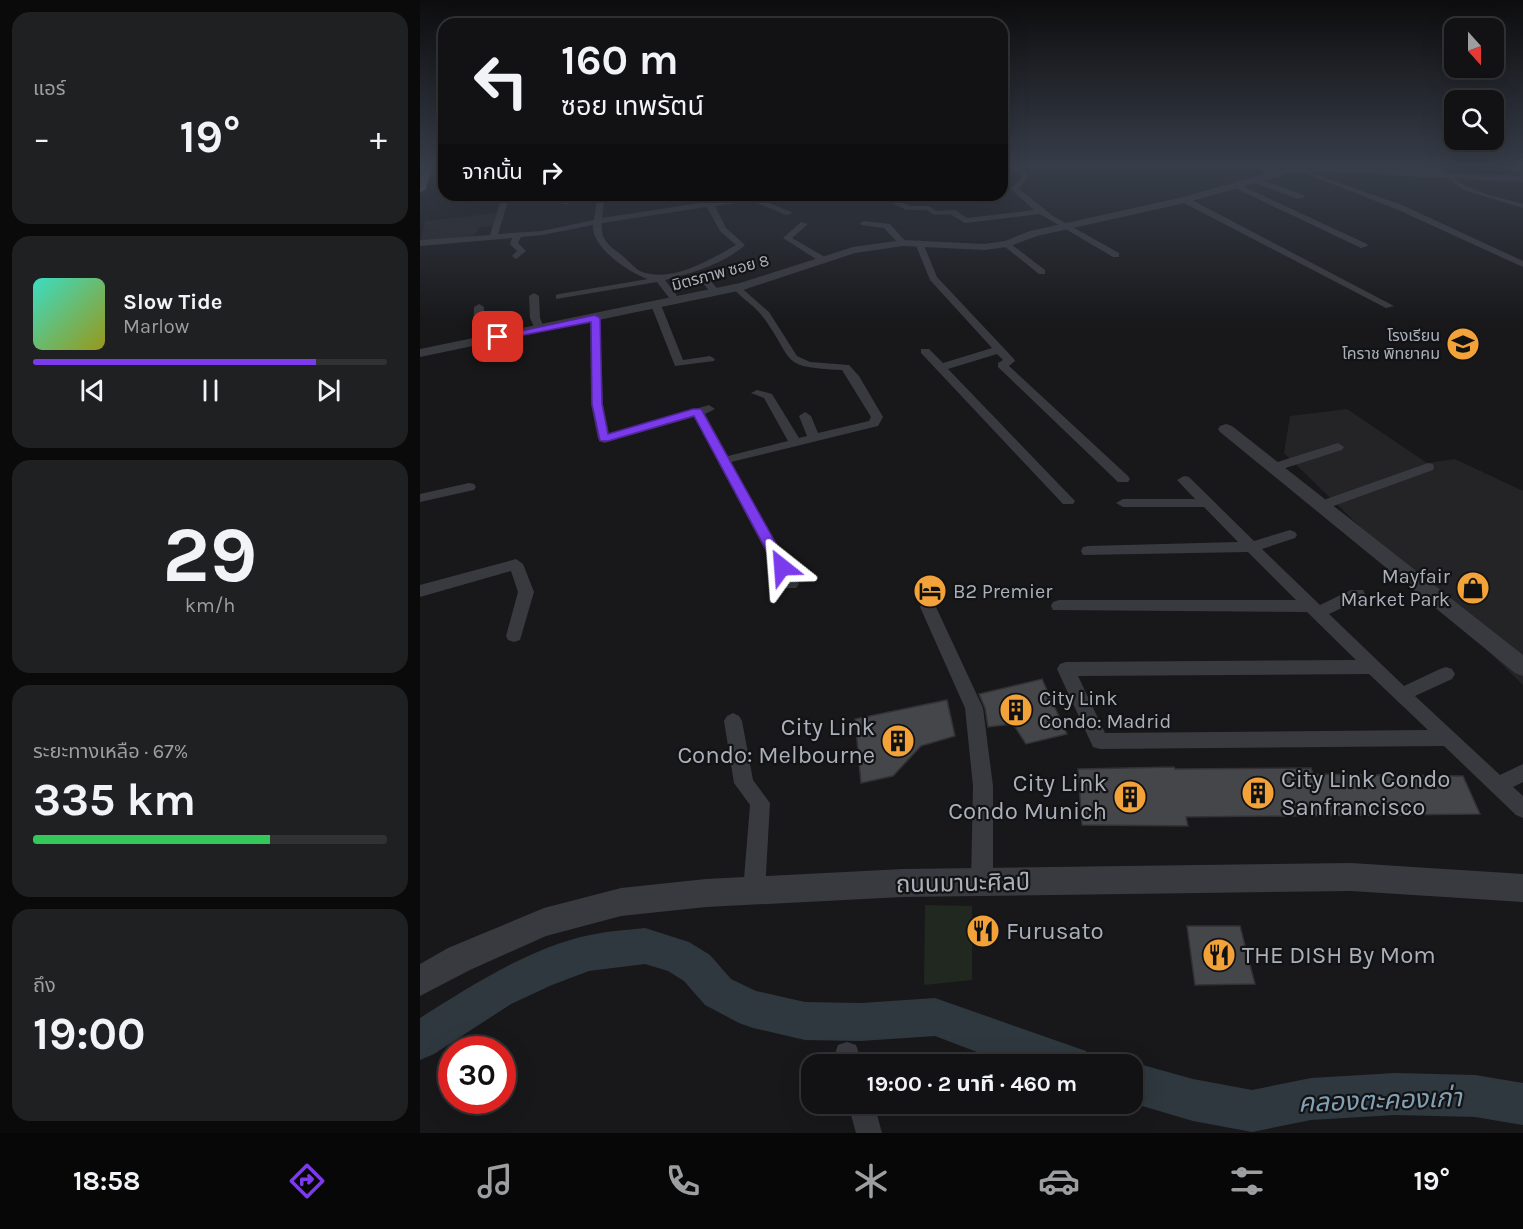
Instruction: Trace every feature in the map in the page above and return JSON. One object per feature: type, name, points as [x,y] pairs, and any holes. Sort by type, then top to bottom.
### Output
[{"type":"street","points":[[493,238],[499,218]]},
{"type":"street","points":[[599,218],[597,231],[603,246],[627,261],[635,272],[659,279],[676,301]]},
{"type":"street","points":[[420,243],[517,236],[621,218]]},
{"type":"street","points":[[559,297],[659,279],[721,259],[741,245],[723,229],[717,218]]},
{"type":"street","points":[[960,218],[965,221],[991,218]]},
{"type":"street","points":[[1052,218],[1116,255]]},
{"type":"street","name":"มิตรภาพ ซอย 8","points":[[420,353],[716,292],[853,250],[903,243],[984,247],[1008,243],[1034,233],[1101,218]]},
{"type":"street","points":[[1218,218],[1389,306]]},
{"type":"street","points":[[1305,218],[1364,246]]},
{"type":"street","points":[[1423,218],[1523,264]]},
{"type":"street","points":[[864,223],[887,226],[903,243]]},
{"type":"street","points":[[804,224],[787,238],[822,259]]},
{"type":"street","points":[[516,256],[522,251],[514,244],[517,236]]},
{"type":"street","points":[[919,243],[933,278],[1010,361],[1002,365],[1123,479]]},
{"type":"street","points":[[1008,243],[1031,265],[1042,272]]},
{"type":"street","points":[[702,276],[716,292]]},
{"type":"street","points":[[725,460],[874,423],[877,417],[853,376],[845,367],[800,363],[793,358],[759,306],[737,287]]},
{"type":"street","points":[[534,296],[535,318],[540,329]]},
{"type":"street","points":[[656,305],[679,364],[710,359]]},
{"type":"street","points":[[478,341],[479,306]]},
{"type":"street","points":[[595,318],[597,404],[604,439],[703,410],[725,460],[791,584]]},
{"type":"street","points":[[942,367],[998,350]]},
{"type":"street","points":[[925,351],[1068,501]]},
{"type":"street","points":[[757,393],[768,396],[796,443]]},
{"type":"street","points":[[805,416],[814,438]]},
{"type":"street","points":[[1226,429],[1523,667]]},
{"type":"street","points":[[1276,467],[1338,447]]},
{"type":"street","points":[[1323,505],[1428,467]]},
{"type":"street","points":[[1184,480],[1373,667],[1523,809]]},
{"type":"street","points":[[420,498],[469,487]]},
{"type":"street","points":[[1123,502],[1206,503]]},
{"type":"street","points":[[1088,551],[1251,547],[1290,536]]},
{"type":"street","points":[[420,591],[516,564],[526,592],[514,636]]},
{"type":"street","points":[[1059,606],[1314,609],[1357,594]]},
{"type":"street","points":[[928,607],[974,708],[983,786],[982,882]]},
{"type":"street","points":[[1373,667],[1066,669],[1100,741],[1449,738]]},
{"type":"street","points":[[1403,694],[1446,674]]},
{"type":"street","points":[[733,721],[743,781],[760,803],[754,891]]},
{"type":"street","points":[[1498,785],[1523,773]]},
{"type":"street","name":"ถนนมานะศิลป์","points":[[420,981],[459,959],[543,922],[621,902],[754,891],[903,883],[1351,877],[1523,888]]},
{"type":"street","points":[[864,1114],[869,1133]]},
{"type":"shaded area","points":[[454,218],[497,218],[494,226],[480,227],[473,237],[420,241],[425,221]]},
{"type":"shaded area","name":"Mayfair Market Park","points":[[1347,409],[1427,463],[1455,459],[1523,491],[1523,685],[1284,453],[1290,416]]},
{"type":"shaded area","points":[[925,905],[972,906],[972,980],[924,985]]},
{"type":"building","name":"City Link Condo: Madrid","points":[[1042,679],[1067,734],[1026,744],[1013,724],[988,727],[985,708],[979,694]]},
{"type":"building","name":"City Link Condo: Melbourne","points":[[947,700],[955,736],[921,746],[893,776],[861,783],[855,719]]},
{"type":"building","points":[[1174,767],[1175,769],[1311,768],[1313,774],[1463,776],[1480,814],[1186,817],[1188,826],[1082,825],[1078,769]]},
{"type":"building","name":"THE DISH By Mom","points":[[1187,926],[1240,926],[1255,984],[1195,985]]},
{"type":"waterway","name":"คลองตะคองเก่า","points":[[420,1040],[498,991],[544,969],[589,953],[645,946],[676,955],[697,968],[718,992],[753,1009],[805,1021],[861,1022],[935,1017],[1035,1054]]},
{"type":"waterway","name":"คลองตะคองเก่า","points":[[1143,1085],[1193,1100],[1252,1111],[1311,1099],[1395,1094],[1475,1096],[1523,1104]]},
{"type":"place","name":"โรงเรียน โคราช พิทยาคม","points":[[1463,344]]},
{"type":"place","name":"Mayfair Market Park","points":[[1473,588]]},
{"type":"place","name":"B2 Premier","points":[[930,591]]},
{"type":"place","name":"City Link Condo: Madrid","points":[[1016,710]]},
{"type":"place","name":"City Link Condo: Melbourne","points":[[898,741]]},
{"type":"place","name":"City Link Condo Sanfrancisco","points":[[1258,793]]},
{"type":"place","name":"City Link Condo Munich","points":[[1130,797]]},
{"type":"place","name":"Furusato","points":[[983,931]]},
{"type":"place","name":"THE DISH By Mom","points":[[1219,955]]},
{"type":"route","points":[[498,337],[595,318],[597,404],[604,439],[697,411],[782,567]]}]
